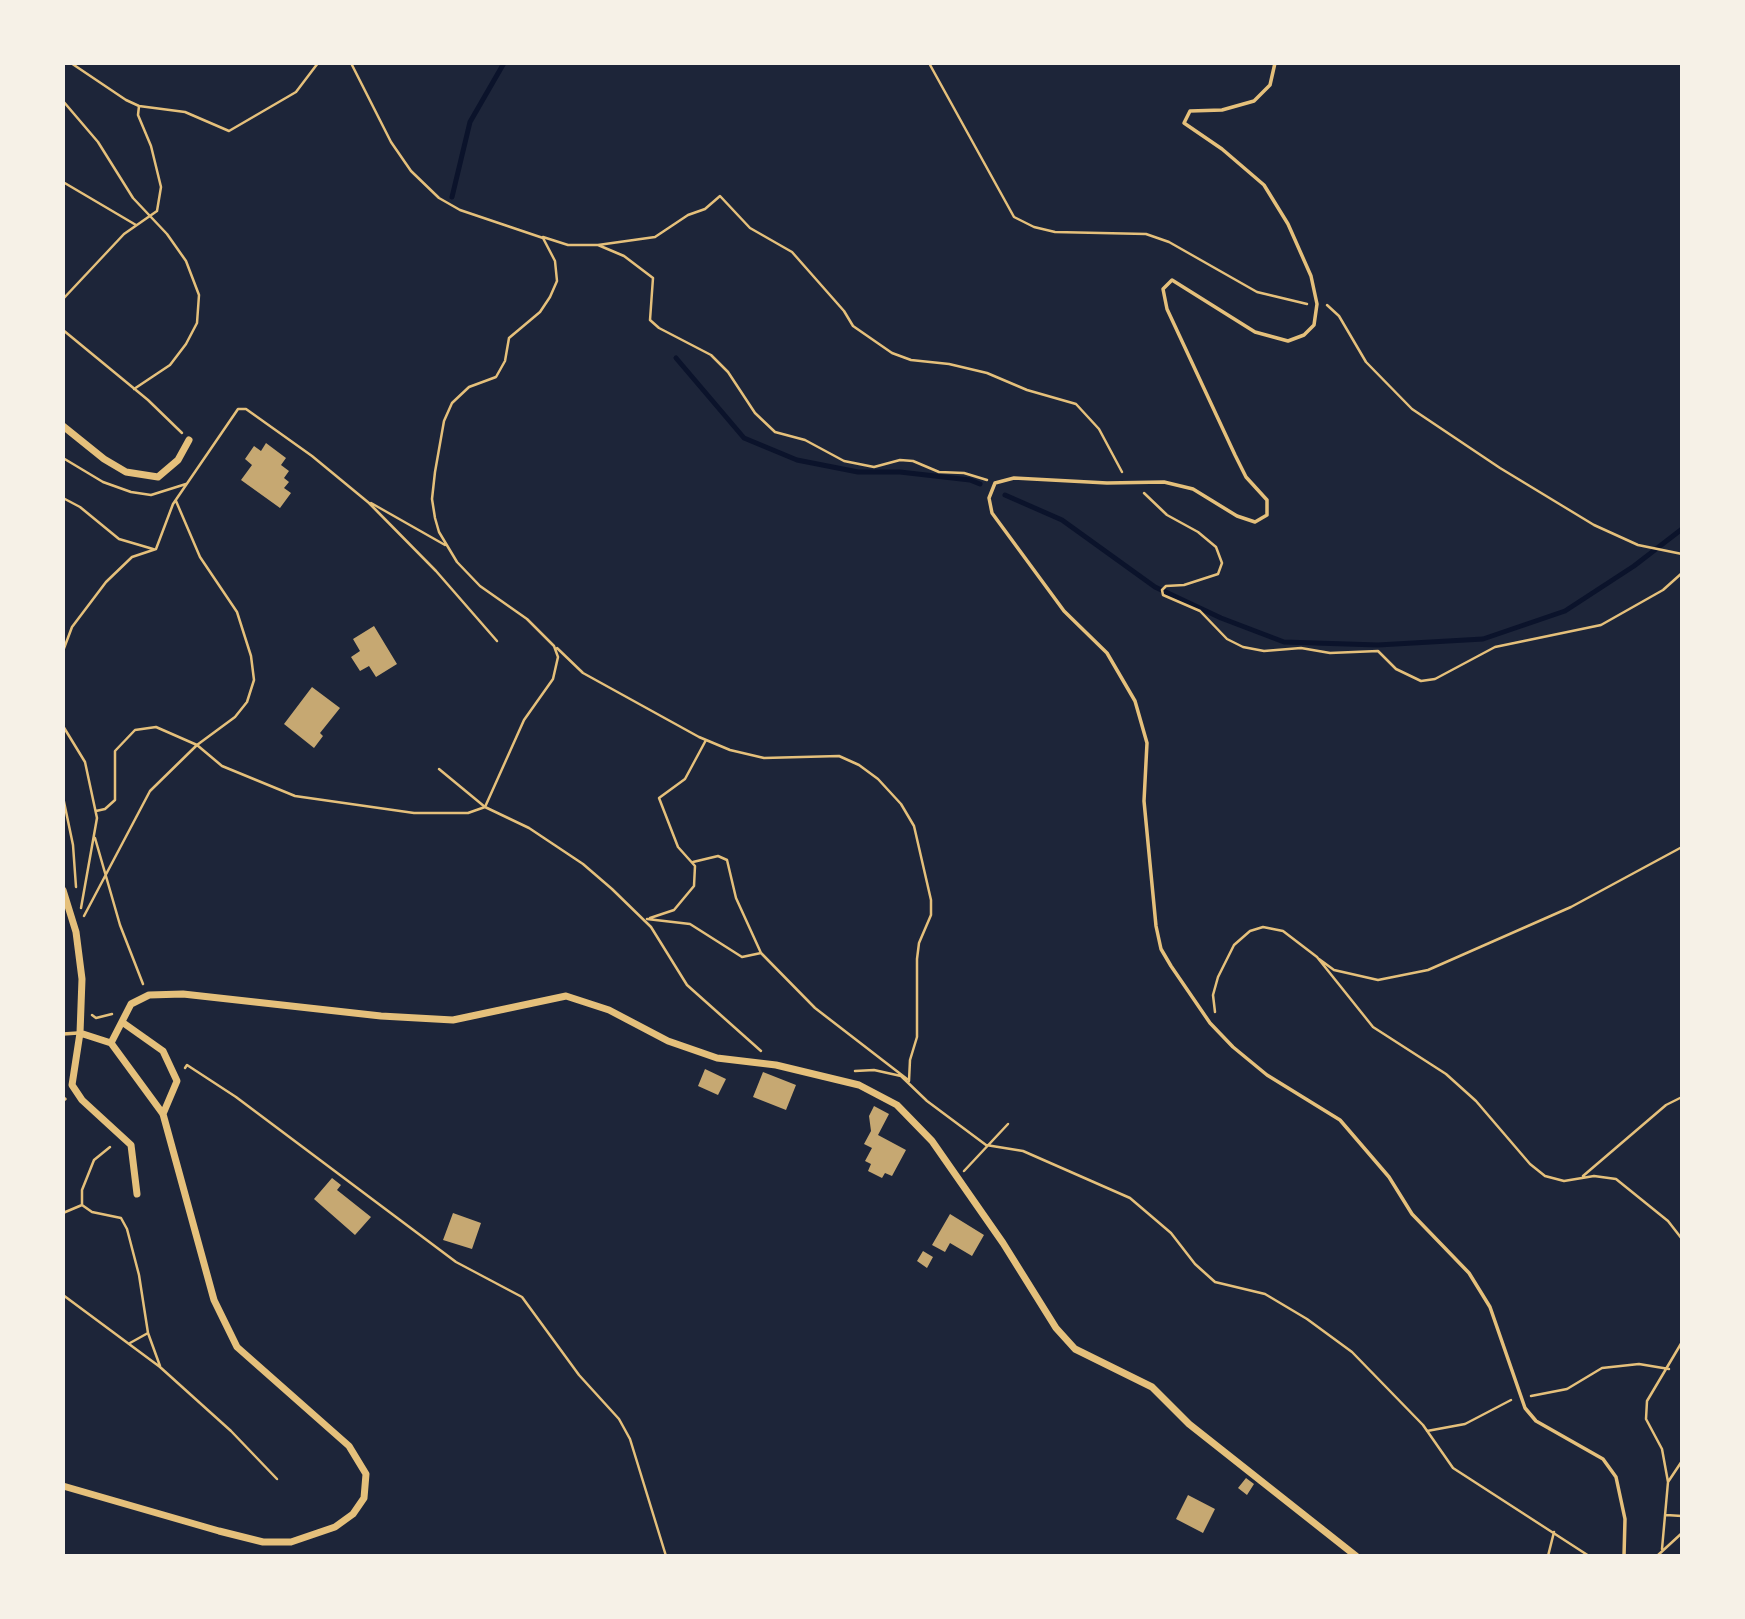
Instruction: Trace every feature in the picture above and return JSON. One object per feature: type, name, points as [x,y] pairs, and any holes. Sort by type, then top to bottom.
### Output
[{"type":"street","points":[[63,426],[104,459],[126,472],[158,477],[178,460],[189,440]]},
{"type":"street","points":[[63,890],[76,932],[82,979],[80,1033],[72,1085],[82,1100],[131,1145],[137,1194]]},
{"type":"street","points":[[111,1043],[131,1004],[149,995],[183,994],[382,1016],[453,1020],[566,996],[609,1010],[668,1041],[716,1058],[776,1065],[859,1084],[897,1105],[932,1141],[1003,1243],[1056,1328],[1075,1349],[1152,1387],[1189,1424],[1356,1556]]},
{"type":"street","points":[[122,1021],[163,1051],[177,1081],[163,1114]]},
{"type":"street","points":[[63,1486],[263,1542],[291,1542],[335,1527],[353,1514],[364,1497],[366,1474],[349,1446],[288,1395],[237,1347],[214,1300],[163,1114],[111,1043],[80,1033]]},
{"type":"lane","points":[[1275,63],[1270,85],[1254,101],[1222,110],[1190,111],[1184,123],[1222,149],[1264,185],[1311,276],[1317,304],[1314,325],[1304,335],[1288,341],[1255,332],[1172,280],[1163,289],[1167,309],[1235,455],[1246,477],[1267,500],[1267,515],[1255,522],[1237,516],[1194,489],[1164,482],[1107,483],[1014,478],[995,483],[989,498],[992,513],[1007,537],[1064,611],[1107,653],[1135,701],[1147,743],[1144,801],[1161,949],[1210,1023],[1233,1047],[1267,1075],[1340,1120],[1389,1177],[1412,1214],[1469,1273],[1490,1307],[1520,1398],[1536,1421],[1603,1459],[1616,1477],[1625,1519],[1624,1556]]},
{"type":"lane","points":[[63,1034],[80,1033]]},
{"type":"path","points":[[71,63],[139,106],[185,112],[229,131],[296,92],[318,63]]},
{"type":"path","points":[[351,63],[391,142],[411,171],[439,198],[478,217],[568,245],[598,244],[624,256],[653,278],[650,320],[659,328],[711,355],[728,372],[755,412],[775,432],[805,440],[844,461],[874,467],[900,460],[913,461],[939,472],[964,473],[995,483]]},
{"type":"path","points":[[929,63],[1014,217],[1034,227],[1055,232],[1146,234],[1169,242],[1257,292],[1284,300],[1327,305],[1339,316],[1352,341],[1380,379],[1412,409],[1433,424],[1594,525],[1638,545],[1682,554]]},
{"type":"path","points":[[63,101],[79,116],[133,198],[186,261],[199,295],[197,323],[187,344],[170,365],[134,389]]},
{"type":"path","points":[[63,299],[88,269],[136,225],[152,218],[157,211],[162,187],[151,146],[138,115],[139,106]]},
{"type":"path","points":[[63,182],[136,225]]},
{"type":"path","points":[[537,235],[548,243],[555,261],[557,281],[540,312],[509,338],[505,361],[496,377],[462,392],[444,421],[432,499],[439,532],[447,547],[480,586],[527,619],[583,673],[706,740],[764,758],[839,756],[859,765],[878,779],[901,804],[914,826],[931,900],[931,915],[919,943],[917,959],[917,1037],[910,1060],[909,1081]]},
{"type":"path","points":[[63,330],[134,389],[189,440]]},
{"type":"path","points":[[63,651],[72,627],[88,603],[114,573],[132,557],[156,549],[176,501],[238,409],[246,409],[312,456],[367,501],[436,570],[497,641]]},
{"type":"path","points":[[63,498],[80,507],[119,539],[156,549]]},
{"type":"path","points":[[76,932],[150,791],[197,745],[234,718],[247,702],[254,680],[251,656],[237,612],[200,557],[176,501]]},
{"type":"path","points":[[367,501],[447,547]]},
{"type":"path","points":[[96,811],[105,809],[115,800],[115,751],[135,730],[156,727],[197,745],[222,766],[295,796],[414,813],[468,813],[485,807],[524,720],[553,679],[558,665],[554,646]]},
{"type":"path","points":[[63,720],[63,726],[85,762],[96,811],[95,838],[76,932]]},
{"type":"path","points":[[645,919],[674,910],[692,892],[696,872],[693,862],[678,847],[658,803],[659,798],[685,779],[706,740]]},
{"type":"path","points":[[439,769],[485,807],[529,828],[583,864],[645,919],[687,985],[776,1065]]},
{"type":"path","points":[[63,797],[73,845],[76,909]]},
{"type":"path","points":[[89,1003],[96,1018],[131,1004],[143,985],[120,925],[95,838]]},
{"type":"path","points":[[1215,1012],[1213,995],[1218,977],[1234,945],[1250,931],[1263,927],[1283,931],[1334,970],[1378,980],[1428,970],[1571,907],[1682,847]]},
{"type":"path","points":[[693,862],[718,856],[727,860],[736,898],[761,953],[816,1008],[880,1060],[902,1071],[927,1101],[986,1145],[1023,1151],[1130,1198],[1171,1233],[1195,1264],[1215,1282],[1265,1294],[1307,1319],[1352,1352],[1388,1387],[1427,1431],[1444,1459],[1459,1473],[1589,1556]]},
{"type":"path","points":[[645,919],[690,924],[742,957],[761,953]]},
{"type":"path","points":[[1317,957],[1373,1027],[1446,1074],[1476,1101],[1530,1164],[1545,1176],[1564,1181],[1594,1176],[1616,1179],[1668,1221],[1682,1239]]},
{"type":"path","points":[[177,1081],[187,1065],[236,1097],[309,1154],[336,1169],[429,1243],[522,1297],[579,1375],[619,1419],[630,1439],[666,1556]]},
{"type":"path","points":[[851,1072],[874,1070],[909,1081]]},
{"type":"path","points":[[1580,1178],[1666,1105],[1682,1097]]},
{"type":"path","points":[[958,1179],[986,1145],[1008,1125]]},
{"type":"path","points":[[82,1205],[82,1191],[94,1160],[110,1147]]},
{"type":"path","points":[[63,1213],[82,1205]]},
{"type":"path","points":[[82,1205],[92,1212],[121,1218],[127,1229],[139,1275],[148,1333],[160,1367]]},
{"type":"path","points":[[63,1295],[160,1367],[231,1431],[276,1479]]},
{"type":"path","points":[[130,1343],[148,1333]]},
{"type":"path","points":[[1662,1549],[1668,1482],[1662,1449],[1646,1419],[1647,1401],[1669,1369],[1682,1342]]},
{"type":"path","points":[[1427,1431],[1465,1424],[1490,1408],[1520,1398],[1567,1389],[1602,1368],[1639,1364],[1669,1369]]},
{"type":"path","points":[[1668,1482],[1682,1461]]},
{"type":"path","points":[[1666,1516],[1682,1516]]},
{"type":"path","points":[[1548,1556],[1553,1532]]},
{"type":"path","points":[[1657,1556],[1682,1533]]},
{"type":"shaded area","points":[[63,63],[1682,63],[1682,1556],[63,1556]]},
{"type":"building","points":[[266,443],[286,458],[281,465],[289,471],[284,478],[289,482],[284,488],[291,493],[280,508],[241,480],[252,465],[245,459],[254,446],[261,451]]},
{"type":"building","points":[[374,626],[397,664],[376,677],[369,666],[360,671],[351,657],[360,651],[353,639]]},
{"type":"building","points":[[312,687],[340,708],[320,733],[323,736],[314,748],[284,724]]},
{"type":"building","points":[[705,1069],[726,1079],[718,1095],[698,1086]]},
{"type":"building","points":[[763,1072],[796,1085],[786,1110],[753,1097]]},
{"type":"building","points":[[874,1106],[889,1114],[878,1135],[906,1150],[892,1176],[885,1173],[882,1178],[868,1171],[871,1164],[865,1161],[872,1148],[864,1144],[871,1131],[869,1116]]},
{"type":"building","points":[[332,1178],[341,1185],[337,1190],[371,1217],[355,1235],[314,1199]]},
{"type":"building","points":[[453,1213],[481,1223],[472,1249],[443,1240]]},
{"type":"building","points":[[950,1214],[984,1235],[972,1256],[950,1243],[945,1252],[932,1245]]},
{"type":"building","points":[[923,1251],[933,1257],[927,1268],[917,1261]]},
{"type":"building","points":[[1246,1478],[1254,1484],[1247,1495],[1238,1488]]},
{"type":"building","points":[[1188,1495],[1215,1509],[1203,1533],[1176,1519]]},
{"type":"waterway","points":[[452,197],[470,122],[504,63]]},
{"type":"waterway","points":[[676,358],[744,438],[797,460],[858,472],[900,472],[970,480],[980,484]]},
{"type":"waterway","points":[[1005,495],[1062,520],[1155,587],[1221,618],[1284,642],[1378,645],[1483,639],[1565,611],[1634,566],[1682,529]]}]
